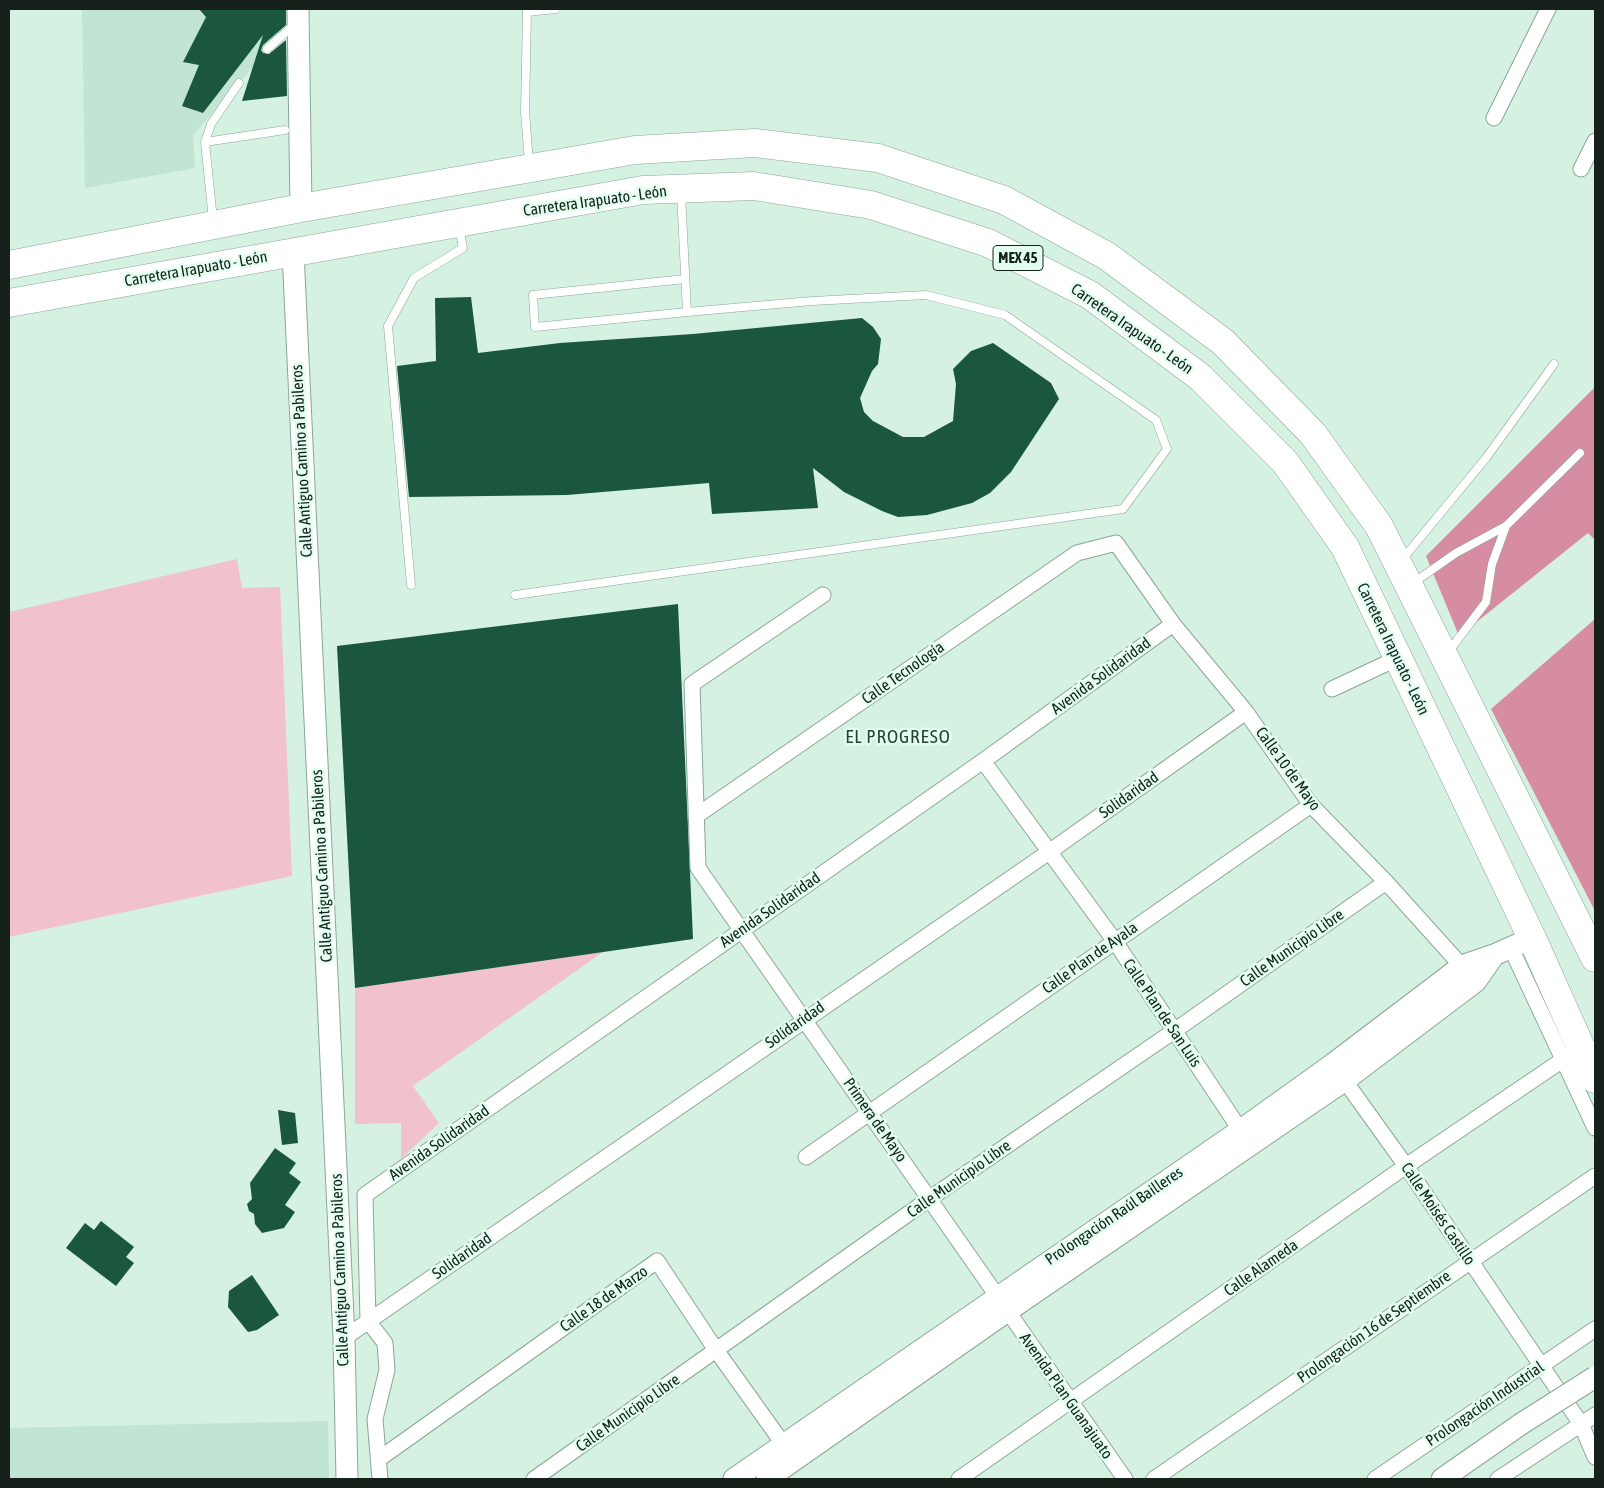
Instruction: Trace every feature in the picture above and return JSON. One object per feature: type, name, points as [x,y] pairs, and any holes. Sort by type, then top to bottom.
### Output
[{"type":"highway","name":"MEX 45","points":[[9,265],[301,208],[635,150],[755,143],[878,158],[1004,200],[1106,256],[1223,342],[1313,434],[1379,526],[1595,958]]},
{"type":"highway","name":"Carretera Irapuato - León","points":[[9,303],[643,190],[754,186],[871,205],[988,243],[1090,295],[1200,376],[1285,462],[1345,548],[1398,658],[1512,947],[1595,1079]]},
{"type":"street","points":[[1494,118],[1548,9]]},
{"type":"street","points":[[299,15],[301,208]]},
{"type":"street","points":[[1581,168],[1595,141]]},
{"type":"street","name":"Calle Antiguo Camino a Pabileros","points":[[292,252],[357,1329],[347,1479]]},
{"type":"street","name":"Calle 10 de Mayo","points":[[1116,543],[1173,624],[1246,712],[1311,805],[1386,882],[1476,981]]},
{"type":"street","name":"Calle Tecnología","points":[[696,816],[1077,553],[1116,543]]},
{"type":"street","name":"Primera de Mayo","points":[[823,595],[692,684],[698,868],[1001,1305]]},
{"type":"street","name":"Avenida Solidaridad","points":[[357,1329],[366,1195],[983,761],[1173,624]]},
{"type":"street","points":[[1332,689],[1398,658]]},
{"type":"street","name":"Solidaridad","points":[[357,1329],[804,1019],[1049,852],[1246,712]]},
{"type":"street","name":"Calle Plan de San Luis","points":[[983,761],[1114,940],[1246,1137]]},
{"type":"street","name":"Calle Plan de Ayala","points":[[806,1157],[870,1114],[1114,940],[1311,805]]},
{"type":"street","name":"Calle Municipio Libre","points":[[534,1479],[929,1199],[1174,1031],[1386,882]]},
{"type":"street","points":[[1512,947],[1595,1128]]},
{"type":"street","name":"Prolongación Raúl Bailleres","points":[[1339,1072],[1462,966],[1512,947]]},
{"type":"street","name":"Prolongación Raúl Bailleres","points":[[734,1479],[789,1452],[1339,1072],[1476,981],[1512,947]]},
{"type":"street","name":"Calle Alameda","points":[[959,1479],[1406,1166],[1564,1058]]},
{"type":"street","name":"Calle Moisés Castillo","points":[[1339,1072],[1406,1166],[1581,1424],[1595,1457]]},
{"type":"street","name":"Prolongación 16 de Septiembre","points":[[1154,1479],[1595,1176]]},
{"type":"street","name":"Calle 18 de Marzo","points":[[379,1459],[657,1262],[716,1350],[789,1452]]},
{"type":"street","name":"Avenida Plan Guanajuato","points":[[1001,1305],[1125,1479]]},
{"type":"street","points":[[357,1329],[385,1343],[387,1370],[375,1418],[380,1479]]},
{"type":"street","name":"Prolongación Industrial","points":[[1375,1479],[1595,1329]]},
{"type":"street","points":[[1442,1479],[1521,1424],[1595,1377]]},
{"type":"street","points":[[1498,1479],[1595,1415]]},
{"type":"street","name":"Prolongación Raúl Bailleres","points":[[767,1479],[789,1452]]},
{"type":"lane","points":[[529,168],[525,112],[527,12],[556,9]]},
{"type":"lane","points":[[267,49],[299,15]]},
{"type":"lane","points":[[214,225],[205,142],[211,124],[239,82]]},
{"type":"lane","points":[[205,142],[285,130]]},
{"type":"lane","points":[[681,189],[687,312]]},
{"type":"lane","points":[[411,585],[388,326],[414,278],[463,248],[458,223]]},
{"type":"lane","points":[[515,595],[1123,509],[1166,449],[1156,420],[1005,315],[926,295],[812,301],[535,327],[533,295],[685,278]]},
{"type":"lane","points":[[1403,575],[1554,364]]},
{"type":"lane","points":[[1403,575],[1456,553],[1506,526],[1580,453]]},
{"type":"lane","points":[[1445,657],[1486,602],[1492,564],[1506,526]]},
{"type":"shaded area","points":[[82,9],[295,9],[296,18],[193,135],[195,168],[85,188]]},
{"type":"shaded area","points":[[1595,387],[1595,540],[1588,533],[1459,636],[1426,556]]},
{"type":"shaded area","points":[[237,559],[242,588],[280,587],[292,876],[9,937],[9,612]]},
{"type":"shaded area","points":[[1595,619],[1595,911],[1491,709]]},
{"type":"shaded area","points":[[603,952],[413,1086],[439,1123],[401,1159],[401,1123],[355,1124],[355,988]]},
{"type":"shaded area","points":[[328,1421],[329,1479],[9,1479],[9,1428]]},
{"type":"building","points":[[199,9],[286,9],[286,25],[263,45],[261,50],[263,53],[269,54],[286,40],[287,96],[242,101],[263,35],[203,113],[182,106],[199,65],[183,62],[206,17]]},
{"type":"building","points":[[471,297],[478,353],[560,343],[693,334],[862,318],[873,327],[881,339],[878,364],[872,371],[860,398],[864,412],[873,421],[903,437],[924,437],[953,421],[956,384],[953,369],[971,351],[993,343],[1051,383],[1059,399],[1011,472],[990,493],[972,503],[927,515],[898,517],[882,511],[844,492],[813,468],[818,508],[712,514],[709,483],[567,495],[409,497],[397,366],[436,361],[435,298]]},
{"type":"building","points":[[678,604],[693,939],[355,988],[337,646]]},
{"type":"building","points":[[278,1110],[295,1113],[298,1143],[282,1145]]},
{"type":"building","points":[[275,1148],[296,1163],[289,1173],[301,1182],[285,1205],[295,1212],[284,1228],[262,1233],[255,1224],[254,1214],[249,1211],[247,1204],[252,1199],[250,1183]]},
{"type":"building","points":[[101,1221],[134,1247],[126,1257],[134,1263],[116,1286],[66,1248],[85,1223],[94,1230]]},
{"type":"building","points":[[252,1275],[279,1315],[257,1330],[248,1332],[228,1307],[229,1291]]},
{"type":"district","name":"EL PROGRESO","points":[[898,737]]}]
